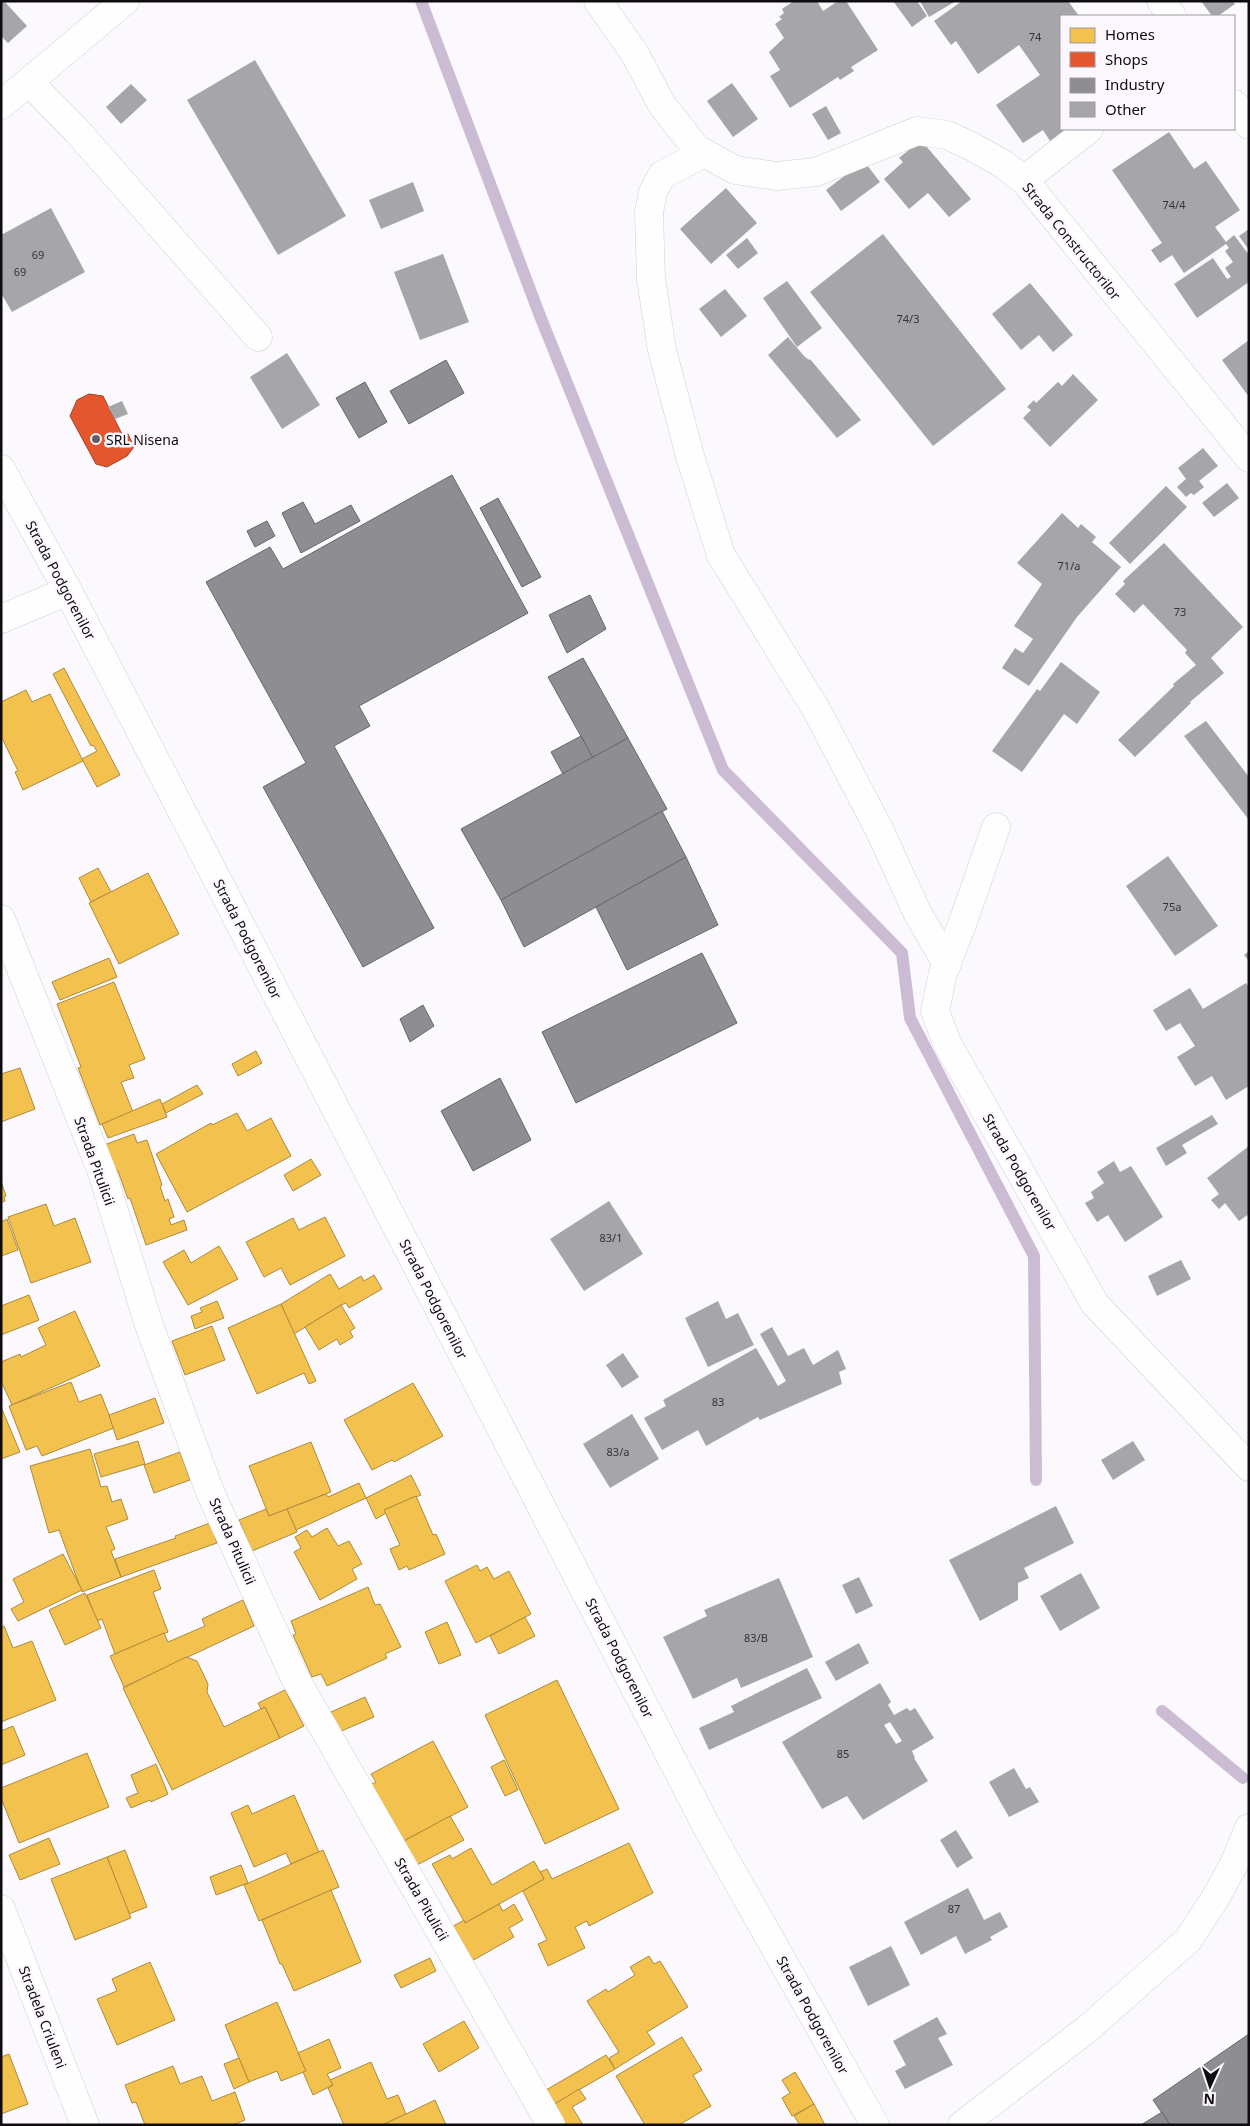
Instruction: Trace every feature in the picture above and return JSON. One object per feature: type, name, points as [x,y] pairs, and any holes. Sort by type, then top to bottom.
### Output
[{"type":"street","points":[[1,105],[125,1]]},
{"type":"street","name":"Strada Constructorilor","points":[[598,1],[635,54],[662,105],[697,149],[735,170],[776,176],[816,172],[916,131],[947,135],[1003,164],[1024,180],[1249,458]]},
{"type":"street","points":[[1161,1],[1171,15]]},
{"type":"street","points":[[29,82],[77,132],[258,337]]},
{"type":"street","points":[[1235,105],[1249,125]]},
{"type":"street","points":[[1024,180],[1088,130]]},
{"type":"street","points":[[704,153],[662,175],[653,192],[649,212],[651,279],[662,350],[690,456],[721,555],[816,709],[880,831],[918,912],[947,964]]},
{"type":"street","name":"Strada Podgorenilor","points":[[1,468],[68,591],[708,1829],[874,2125]]},
{"type":"street","points":[[1,619],[68,591]]},
{"type":"street","name":"Strada Podgorenilor","points":[[996,827],[964,922],[947,964],[935,1011],[947,1043],[1095,1304],[1249,1467]]},
{"type":"street","name":"Strada Pitulicii","points":[[1,919],[102,1172],[148,1322],[210,1492],[295,1678],[550,2125]]},
{"type":"street","points":[[962,2125],[1086,2030],[1188,1940],[1216,1897],[1235,1862],[1249,1828]]},
{"type":"street","name":"Stradela Criuleni","points":[[1,1909],[84,2125]]},
{"type":"building: Homes","points":[[64,668],[120,775],[97,787],[82,759],[97,751],[93,745],[91,746],[53,674]]},
{"type":"building: Homes","points":[[26,690],[32,702],[50,694],[83,761],[23,790],[15,772],[18,771],[1,736],[1,702]]},
{"type":"building: Homes","points":[[98,868],[111,892],[91,902],[79,878]]},
{"type":"building: Homes","points":[[148,873],[179,934],[119,964],[89,903]]},
{"type":"building: Homes","points":[[109,958],[117,977],[60,1000],[52,982]]},
{"type":"building: Homes","points":[[114,982],[145,1059],[129,1065],[134,1078],[121,1082],[133,1112],[100,1125],[78,1068],[81,1067],[57,1004]]},
{"type":"building: Homes","points":[[256,1051],[262,1063],[238,1076],[232,1064]]},
{"type":"building: Homes","points":[[20,1068],[35,1109],[1,1122],[1,1074]]},
{"type":"building: Homes","points":[[197,1085],[203,1094],[166,1113],[162,1104]]},
{"type":"building: Homes","points":[[160,1099],[167,1117],[108,1138],[102,1124]]},
{"type":"building: Homes","points":[[237,1113],[247,1131],[271,1118],[291,1156],[187,1212],[156,1154],[211,1123],[212,1125]]},
{"type":"building: Homes","points":[[134,1134],[137,1143],[147,1140],[162,1185],[160,1186],[165,1201],[168,1199],[174,1217],[169,1219],[171,1225],[184,1220],[187,1230],[146,1245],[130,1198],[128,1199],[118,1171],[114,1173],[104,1145]]},
{"type":"building: Homes","points":[[311,1159],[321,1175],[293,1191],[284,1175]]},
{"type":"building: Homes","points":[[1,1181],[6,1196],[4,1197],[5,1201],[1,1203]]},
{"type":"building: Homes","points":[[46,1204],[54,1226],[75,1218],[91,1262],[31,1283],[8,1217]]},
{"type":"building: Homes","points":[[325,1217],[345,1256],[290,1285],[281,1268],[264,1277],[246,1242],[293,1218],[299,1230]]},
{"type":"building: Homes","points":[[7,1219],[18,1250],[1,1256],[1,1222]]},
{"type":"building: Homes","points":[[219,1246],[238,1279],[188,1305],[163,1262],[184,1250],[191,1263]]},
{"type":"building: Homes","points":[[330,1274],[339,1289],[361,1276],[364,1281],[374,1275],[382,1289],[349,1308],[346,1303],[341,1305],[294,1334],[281,1304]]},
{"type":"building: Homes","points":[[29,1295],[39,1320],[1,1335],[1,1306]]},
{"type":"building: Homes","points":[[217,1301],[224,1318],[195,1329],[191,1316],[202,1312],[200,1308]]},
{"type":"building: Homes","points":[[281,1304],[316,1381],[309,1384],[304,1373],[257,1394],[228,1328]]},
{"type":"building: Homes","points":[[341,1305],[355,1328],[350,1331],[353,1337],[340,1345],[337,1339],[319,1350],[305,1327]]},
{"type":"building: Homes","points":[[75,1311],[100,1366],[12,1405],[1,1381],[1,1362],[20,1354],[21,1357],[46,1345],[38,1328]]},
{"type":"building: Homes","points":[[212,1326],[225,1360],[185,1375],[172,1341]]},
{"type":"building: Homes","points":[[71,1382],[79,1402],[101,1394],[114,1428],[42,1456],[37,1446],[26,1450],[9,1406]]},
{"type":"building: Homes","points":[[413,1383],[443,1436],[394,1462],[392,1460],[372,1470],[344,1420]]},
{"type":"building: Homes","points":[[155,1398],[164,1423],[117,1440],[109,1415]]},
{"type":"building: Homes","points":[[1,1407],[20,1452],[1,1459]]},
{"type":"building: Homes","points":[[138,1441],[145,1464],[101,1477],[94,1454]]},
{"type":"building: Homes","points":[[311,1442],[331,1492],[269,1516],[249,1466]]},
{"type":"building: Homes","points":[[90,1449],[101,1487],[107,1486],[112,1502],[121,1499],[128,1519],[106,1527],[115,1549],[111,1551],[121,1577],[82,1592],[59,1530],[49,1533],[30,1466]]},
{"type":"building: Homes","points":[[180,1452],[190,1480],[154,1493],[144,1465]]},
{"type":"building: Homes","points":[[411,1475],[421,1495],[384,1510],[386,1513],[376,1519],[366,1498]]},
{"type":"building: Homes","points":[[359,1483],[366,1498],[296,1530],[287,1509],[326,1494],[328,1497]]},
{"type":"building: Homes","points":[[416,1496],[433,1535],[436,1534],[445,1554],[409,1570],[407,1566],[399,1570],[390,1549],[400,1545],[384,1510]]},
{"type":"building: Homes","points":[[266,1509],[269,1516],[287,1509],[297,1532],[252,1551],[239,1520]]},
{"type":"building: Homes","points":[[210,1523],[217,1543],[121,1577],[115,1559],[176,1538],[175,1536]]},
{"type":"building: Homes","points":[[327,1528],[338,1546],[349,1541],[362,1564],[352,1569],[357,1579],[320,1600],[294,1552],[301,1548],[295,1537],[307,1530],[312,1537]]},
{"type":"building: Homes","points":[[63,1554],[82,1590],[18,1621],[11,1609],[24,1602],[13,1579]]},
{"type":"building: Homes","points":[[477,1565],[480,1571],[487,1567],[494,1579],[509,1571],[531,1614],[476,1643],[445,1581]]},
{"type":"building: Homes","points":[[154,1570],[161,1589],[153,1592],[168,1632],[115,1654],[102,1619],[97,1621],[87,1595]]},
{"type":"building: Homes","points":[[368,1587],[375,1605],[380,1604],[401,1647],[385,1654],[387,1658],[327,1686],[321,1674],[312,1677],[293,1635],[296,1634],[291,1621]]},
{"type":"building: Homes","points":[[85,1593],[101,1628],[65,1645],[49,1610]]},
{"type":"building: Homes","points":[[243,1600],[254,1626],[124,1687],[110,1656],[164,1633],[168,1642],[205,1626],[202,1619]]},
{"type":"building: Homes","points":[[525,1617],[535,1636],[499,1654],[490,1636]]},
{"type":"building: Homes","points":[[447,1622],[461,1655],[439,1664],[425,1632]]},
{"type":"building: Homes","points":[[4,1626],[13,1648],[32,1641],[56,1700],[1,1722],[1,1627]]},
{"type":"building: Homes","points":[[186,1657],[197,1661],[208,1684],[207,1692],[224,1727],[265,1707],[280,1738],[172,1790],[123,1688]]},
{"type":"building: Homes","points":[[557,1680],[619,1809],[545,1844],[485,1715]]},
{"type":"building: Homes","points":[[285,1690],[304,1726],[280,1738],[265,1707],[261,1709],[258,1703]]},
{"type":"building: Homes","points":[[365,1697],[374,1717],[339,1732],[331,1712]]},
{"type":"building: Homes","points":[[13,1726],[25,1755],[1,1765],[1,1731]]},
{"type":"building: Homes","points":[[433,1741],[468,1807],[400,1843],[370,1785],[376,1782],[371,1774]]},
{"type":"building: Homes","points":[[87,1753],[109,1807],[19,1843],[1,1798],[1,1788]]},
{"type":"building: Homes","points":[[504,1760],[518,1790],[505,1796],[491,1767]]},
{"type":"building: Homes","points":[[156,1764],[168,1794],[131,1808],[126,1798],[138,1793],[131,1775]]},
{"type":"building: Homes","points":[[294,1795],[319,1852],[291,1864],[286,1853],[254,1867],[231,1813],[248,1805],[252,1814]]},
{"type":"building: Homes","points":[[450,1816],[464,1840],[417,1865],[404,1841]]},
{"type":"building: Homes","points":[[49,1838],[60,1864],[20,1880],[9,1855]]},
{"type":"building: Homes","points":[[629,1843],[653,1893],[589,1926],[587,1921],[575,1927],[585,1948],[548,1966],[538,1944],[547,1940],[523,1891],[544,1879],[540,1872],[547,1869],[552,1879]]},
{"type":"building: Homes","points":[[471,1848],[492,1885],[534,1861],[544,1879],[465,1923],[432,1864],[450,1855],[452,1859]]},
{"type":"building: Homes","points":[[125,1850],[147,1907],[129,1914],[107,1857]]},
{"type":"building: Homes","points":[[323,1850],[339,1887],[259,1921],[244,1885]]},
{"type":"building: Homes","points":[[107,1857],[131,1918],[75,1940],[51,1879]]},
{"type":"building: Homes","points":[[241,1865],[248,1883],[216,1895],[210,1877]]},
{"type":"building: Homes","points":[[331,1890],[361,1962],[294,1991],[282,1964],[280,1964],[262,1920]]},
{"type":"building: Homes","points":[[499,1904],[503,1911],[514,1904],[523,1920],[509,1928],[514,1937],[470,1962],[450,1928],[464,1920],[465,1923]]},
{"type":"building: Homes","points":[[649,1956],[654,1964],[660,1961],[688,2007],[647,2032],[655,2044],[615,2069],[609,2058],[619,2052],[587,2001],[606,1989],[608,1992],[635,1975],[630,1967]]},
{"type":"building: Homes","points":[[430,1958],[436,1971],[401,1988],[394,1975]]},
{"type":"building: Homes","points":[[150,1962],[175,2020],[117,2045],[97,1999],[117,1991],[112,1979]]},
{"type":"building: Homes","points":[[277,2002],[306,2071],[281,2081],[277,2071],[249,2082],[225,2025]]},
{"type":"building: Homes","points":[[464,2021],[479,2048],[439,2072],[423,2044]]},
{"type":"building: Homes","points":[[682,2037],[702,2070],[693,2075],[711,2106],[679,2125],[645,2125],[616,2076]]},
{"type":"building: Homes","points":[[329,2039],[341,2068],[327,2074],[333,2085],[313,2095],[303,2072],[306,2071],[298,2053]]},
{"type":"building: Homes","points":[[9,2054],[28,2104],[1,2114],[1,2057]]},
{"type":"building: Homes","points":[[606,2055],[615,2069],[553,2105],[546,2090]]},
{"type":"building: Homes","points":[[239,2058],[249,2082],[234,2089],[224,2064]]},
{"type":"building: Homes","points":[[371,2062],[387,2099],[398,2095],[406,2114],[382,2125],[344,2125],[328,2088],[333,2085],[330,2080]]},
{"type":"building: Homes","points":[[173,2066],[180,2084],[202,2076],[212,2101],[235,2092],[245,2120],[232,2125],[145,2125],[136,2102],[132,2103],[125,2085]]},
{"type":"building: Homes","points":[[795,2072],[814,2104],[792,2116],[782,2098],[790,2093],[782,2080]]},
{"type":"building: Homes","points":[[579,2089],[586,2099],[572,2107],[583,2125],[566,2125],[553,2105]]},
{"type":"building: Homes","points":[[435,2100],[446,2125],[382,2125],[406,2114]]},
{"type":"building: Homes","points":[[814,2104],[825,2125],[800,2125],[794,2116]]},
{"type":"building: Shops","points":[[89,394],[103,396],[122,434],[128,434],[134,447],[127,456],[107,467],[96,464],[70,416],[77,400]]},
{"type":"building: Industry","points":[[446,360],[464,393],[409,424],[390,391]]},
{"type":"building: Industry","points":[[365,382],[387,422],[359,438],[336,398]]},
{"type":"building: Industry","points":[[452,475],[528,613],[359,706],[370,726],[334,746],[434,928],[363,967],[263,787],[306,763],[206,582],[270,547],[283,569]]},
{"type":"building: Industry","points":[[498,498],[541,577],[522,587],[480,508]]},
{"type":"building: Industry","points":[[303,502],[315,524],[351,505],[360,521],[301,553],[282,513]]},
{"type":"building: Industry","points":[[267,521],[275,536],[255,547],[247,531]]},
{"type":"building: Industry","points":[[590,595],[606,629],[567,653],[549,615]]},
{"type":"building: Industry","points":[[583,658],[628,738],[593,758],[548,677]]},
{"type":"building: Industry","points":[[581,736],[593,758],[563,774],[551,752]]},
{"type":"building: Industry","points":[[628,738],[667,809],[501,900],[461,829]]},
{"type":"building: Industry","points":[[662,811],[686,857],[524,947],[501,900]]},
{"type":"building: Industry","points":[[686,857],[718,925],[627,970],[596,907]]},
{"type":"building: Industry","points":[[702,953],[737,1023],[576,1103],[542,1032]]},
{"type":"building: Industry","points":[[423,1005],[434,1026],[410,1042],[400,1019]]},
{"type":"building: Industry","points":[[500,1078],[531,1140],[473,1171],[441,1111]]},
{"type":"building: Industry","points":[[1249,2034],[1249,2125],[1170,2125],[1153,2100]]},
{"type":"building: Industry","points":[[1162,2112],[1170,2125],[1141,2125]]},
{"type":"building: Other","points":[[1,1],[4,1],[27,26],[8,43],[1,36]]},
{"type":"building: Other","points":[[794,1],[817,1],[823,11],[838,1],[846,1],[878,50],[851,67],[854,71],[840,80],[838,77],[790,108],[770,76],[780,70],[769,52],[784,38],[775,24],[782,19],[779,17],[784,13],[782,9]]},
{"type":"building: Other","points":[[893,1],[917,1],[927,16],[912,27]]},
{"type":"building: Other","points":[[920,1],[956,1],[929,17]]},
{"type":"building: Other","points":[[962,1],[1068,1],[1078,15],[1060,15],[1060,130],[1066,130],[1050,141],[1043,130],[1023,143],[996,105],[1040,75],[1019,45],[978,74],[956,41],[951,45],[934,21]]},
{"type":"building: Other","points":[[1201,1],[1233,1],[1235,4],[1219,15],[1211,15]]},
{"type":"building: Other","points":[[255,60],[346,216],[278,255],[187,100]]},
{"type":"building: Other","points":[[732,83],[758,119],[733,137],[707,101]]},
{"type":"building: Other","points":[[131,84],[147,100],[121,124],[106,107]]},
{"type":"building: Other","points":[[826,106],[841,133],[828,140],[812,114]]},
{"type":"building: Other","points":[[1169,132],[1194,169],[1206,161],[1240,210],[1215,227],[1226,242],[1234,235],[1249,255],[1249,282],[1197,318],[1174,284],[1213,258],[1227,279],[1231,277],[1225,268],[1233,262],[1225,251],[1229,248],[1226,244],[1184,273],[1172,255],[1160,263],[1151,250],[1162,243],[1112,170]]},
{"type":"building: Other","points":[[921,140],[971,199],[949,217],[928,193],[909,209],[884,179],[903,162],[899,158]]},
{"type":"building: Other","points":[[864,161],[880,182],[841,211],[826,190]]},
{"type":"building: Other","points":[[413,182],[424,211],[381,229],[369,200]]},
{"type":"building: Other","points":[[726,188],[757,223],[711,264],[680,229]]},
{"type":"building: Other","points":[[51,208],[85,272],[12,312],[1,293],[1,235]]},
{"type":"building: Other","points":[[1249,229],[1249,250],[1239,236]]},
{"type":"building: Other","points":[[883,234],[1006,389],[933,446],[810,292]]},
{"type":"building: Other","points":[[747,238],[758,253],[738,269],[726,255]]},
{"type":"building: Other","points":[[443,254],[469,322],[420,340],[394,272]]},
{"type":"building: Other","points":[[787,281],[822,328],[797,347],[763,298]]},
{"type":"building: Other","points":[[1030,283],[1073,335],[1053,352],[1039,335],[1021,350],[992,314]]},
{"type":"building: Other","points":[[725,289],[747,316],[721,337],[699,309]]},
{"type":"building: Other","points":[[788,337],[804,356],[810,359],[861,420],[837,438],[768,355]]},
{"type":"building: Other","points":[[1249,340],[1249,397],[1222,360]]},
{"type":"building: Other","points":[[287,353],[320,405],[282,429],[250,377]]},
{"type":"building: Other","points":[[1073,374],[1098,400],[1050,447],[1023,418],[1031,410],[1027,407],[1034,400],[1036,403],[1058,382],[1062,386]]},
{"type":"building: Other","points":[[122,401],[128,414],[115,419],[108,407]]},
{"type":"building: Other","points":[[1203,448],[1218,466],[1199,481],[1204,487],[1194,495],[1191,493],[1186,497],[1177,487],[1186,479],[1178,468]]},
{"type":"building: Other","points":[[1227,483],[1239,498],[1214,517],[1202,503]]},
{"type":"building: Other","points":[[1166,486],[1187,507],[1130,564],[1109,543]]},
{"type":"building: Other","points":[[1062,513],[1078,528],[1081,524],[1096,537],[1092,542],[1121,567],[1077,617],[1029,686],[1002,668],[1015,648],[1023,653],[1033,639],[1014,626],[1042,584],[1017,563]]},
{"type":"building: Other","points":[[1164,543],[1243,627],[1211,658],[1224,673],[1190,702],[1135,757],[1118,740],[1174,686],[1173,684],[1196,665],[1185,653],[1187,650],[1143,604],[1134,613],[1115,594],[1125,584],[1123,581]]},
{"type":"building: Other","points":[[1061,662],[1100,692],[1077,724],[1064,714],[1022,772],[992,751],[1037,689],[1040,691]]},
{"type":"building: Other","points":[[1206,721],[1249,777],[1249,820],[1184,736]]},
{"type":"building: Other","points":[[1168,856],[1218,926],[1175,956],[1126,886]]},
{"type":"building: Other","points":[[1249,951],[1249,961],[1244,955]]},
{"type":"building: Other","points":[[1246,983],[1249,987],[1249,1086],[1226,1100],[1212,1076],[1195,1086],[1177,1057],[1195,1046],[1180,1023],[1166,1031],[1153,1010],[1190,988],[1203,1009]]},
{"type":"building: Other","points":[[1212,1115],[1218,1124],[1182,1145],[1187,1153],[1166,1166],[1156,1148]]},
{"type":"building: Other","points":[[1249,1146],[1249,1214],[1239,1221],[1225,1203],[1219,1209],[1211,1200],[1219,1194],[1207,1178]]},
{"type":"building: Other","points":[[1114,1161],[1120,1172],[1131,1166],[1163,1217],[1125,1242],[1108,1215],[1097,1222],[1085,1203],[1094,1198],[1091,1192],[1104,1183],[1097,1172]]},
{"type":"building: Other","points":[[609,1201],[643,1254],[584,1291],[550,1239]]},
{"type":"building: Other","points":[[1181,1260],[1191,1279],[1157,1296],[1148,1276]]},
{"type":"building: Other","points":[[718,1301],[726,1319],[738,1313],[754,1345],[708,1367],[685,1318]]},
{"type":"building: Other","points":[[772,1327],[788,1356],[804,1348],[813,1365],[838,1350],[846,1369],[839,1372],[842,1384],[760,1420],[758,1417],[706,1446],[698,1430],[662,1450],[644,1418],[666,1406],[663,1400],[756,1348],[778,1386],[786,1381],[760,1334]]},
{"type":"building: Other","points":[[623,1353],[639,1377],[622,1388],[606,1365]]},
{"type":"building: Other","points":[[632,1414],[659,1459],[610,1488],[583,1444]]},
{"type":"building: Other","points":[[1133,1441],[1145,1460],[1113,1480],[1101,1460]]},
{"type":"building: Other","points":[[1056,1506],[1074,1543],[1024,1568],[1029,1578],[1018,1583],[1018,1600],[980,1621],[949,1560]]},
{"type":"building: Other","points":[[1081,1573],[1100,1608],[1060,1631],[1040,1596]]},
{"type":"building: Other","points":[[859,1577],[873,1606],[856,1614],[842,1585]]},
{"type":"building: Other","points":[[779,1578],[813,1657],[741,1688],[737,1678],[693,1699],[663,1637],[707,1616],[704,1610]]},
{"type":"building: Other","points":[[859,1643],[869,1663],[836,1681],[825,1662]]},
{"type":"building: Other","points":[[807,1668],[822,1698],[709,1750],[699,1728],[734,1712],[731,1706]]},
{"type":"building: Other","points":[[880,1683],[891,1702],[888,1705],[894,1715],[907,1708],[910,1711],[915,1708],[934,1738],[912,1751],[914,1758],[928,1781],[863,1820],[847,1796],[822,1809],[782,1742]],"holes":[[[890,1722],[902,1741],[896,1744],[884,1725]]]},
{"type":"building: Other","points":[[1014,1768],[1026,1789],[1030,1787],[1039,1802],[1009,1817],[989,1782]]},
{"type":"building: Other","points":[[956,1830],[973,1858],[957,1868],[940,1840]]},
{"type":"building: Other","points":[[968,1888],[984,1920],[1000,1912],[1008,1927],[990,1937],[992,1940],[965,1954],[956,1936],[921,1955],[904,1922]]},
{"type":"building: Other","points":[[891,1946],[910,1985],[868,2006],[849,1967]]},
{"type":"building: Other","points":[[937,2017],[947,2034],[938,2038],[953,2065],[905,2089],[895,2071],[906,2065],[893,2041]]},
{"type":"waterway","points":[[421,1],[540,316],[723,770],[902,953],[910,1018],[1034,1256],[1036,1480]]},
{"type":"waterway","points":[[1162,1711],[1243,1778]]},
{"type":"place","name":"SRL Nisena","points":[[96,439]]}]
